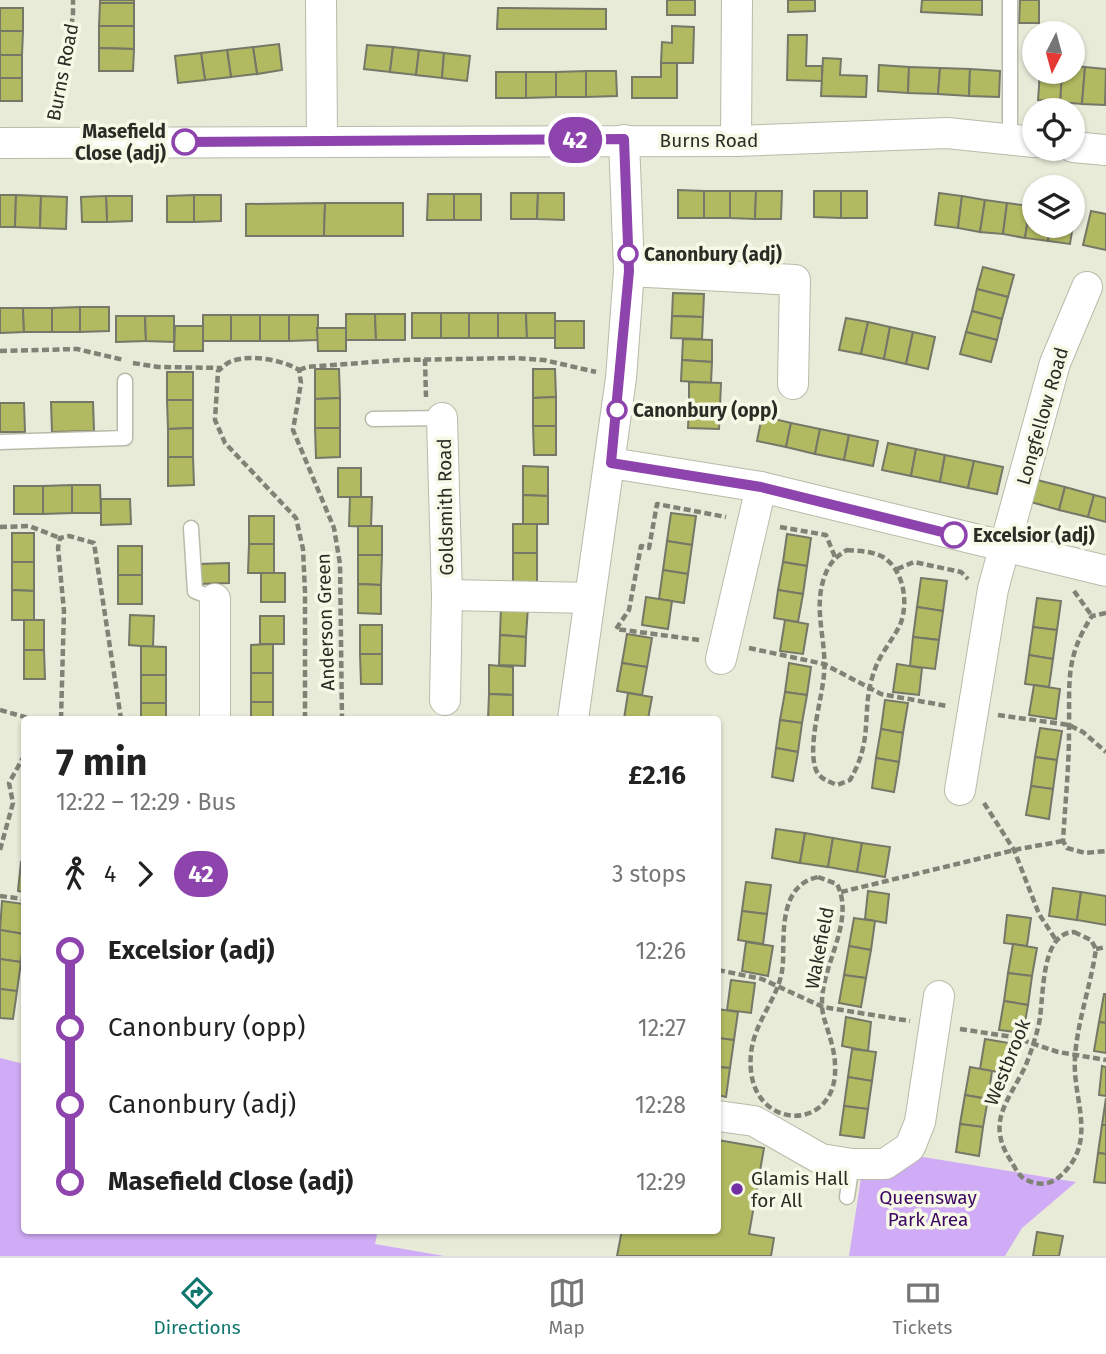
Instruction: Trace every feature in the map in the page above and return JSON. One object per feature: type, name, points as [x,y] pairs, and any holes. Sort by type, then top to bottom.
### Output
[{"type":"street","points":[[321,0],[322,140]]},
{"type":"street","points":[[736,141],[737,0]]},
{"type":"street","name":"Burns Road","points":[[0,144],[322,140],[736,141],[947,133],[1022,141]]},
{"type":"street","points":[[573,716],[621,378],[629,271],[624,139]]},
{"type":"street","points":[[1085,147],[1106,150]]},
{"type":"street","points":[[629,271],[794,280],[793,384]]},
{"type":"street","name":"Longfellow Road","points":[[960,789],[993,589],[1055,363],[1087,287]]},
{"type":"street","name":"Goldsmith Road","points":[[435,419],[447,595],[445,700]]},
{"type":"street","points":[[611,463],[761,487],[1106,571]]},
{"type":"street","points":[[723,651],[761,487]]},
{"type":"street","name":"Goldsmith Road","points":[[447,595],[590,598]]},
{"type":"street","points":[[215,599],[215,716]]},
{"type":"street","points":[[721,1116],[754,1121],[821,1159],[852,1164],[885,1164],[911,1147],[920,1122],[939,996]]},
{"type":"lane","points":[[1010,0],[1022,141]]},
{"type":"lane","points":[[0,442],[125,438],[125,381]]},
{"type":"lane","points":[[373,419],[435,419]]},
{"type":"lane","points":[[191,528],[195,591],[215,599]]},
{"type":"lane","points":[[847,1197],[852,1164]]},
{"type":"path","name":"Burns Road","points":[[47,143],[73,16],[73,0]]},
{"type":"path","points":[[0,351],[77,349],[158,367],[222,368],[231,361],[258,359],[289,363],[299,370],[307,367],[425,359],[544,360],[621,378]]},
{"type":"path","points":[[425,359],[435,419]]},
{"type":"path","name":"Anderson Green","points":[[222,368],[218,371],[215,420],[225,443],[282,500],[296,518],[305,592],[305,716]]},
{"type":"path","name":"Anderson Green","points":[[299,370],[301,383],[293,430],[334,528],[340,564],[342,716]]},
{"type":"path","points":[[835,557],[826,535],[657,504],[649,548],[641,546],[629,610],[616,629],[723,651],[824,664],[881,694],[1069,725],[1083,732],[1106,752]]},
{"type":"path","points":[[0,527],[29,526],[60,538],[69,536],[94,543],[121,716]]},
{"type":"path","points":[[60,538],[58,548],[64,611],[61,716]]},
{"type":"path","points":[[846,550],[883,557],[897,569],[904,608],[900,624],[873,671],[867,740],[850,780],[837,785],[821,778],[816,768],[814,749],[824,664],[818,613],[824,576],[835,557],[846,550]]},
{"type":"path","points":[[897,569],[914,562],[961,572],[971,583],[993,589]]},
{"type":"path","points":[[1062,587],[1073,590],[1091,616]]},
{"type":"path","points":[[1106,613],[1091,616],[1079,636],[1069,665],[1063,841],[1067,848],[1085,853],[1106,852]]},
{"type":"path","points":[[0,710],[21,716]]},
{"type":"path","points":[[0,850],[13,803],[9,783],[21,761]]},
{"type":"path","points":[[960,789],[986,805],[1014,850],[1039,914],[1056,940],[1074,932],[1091,940],[1096,949],[1106,947]]},
{"type":"path","points":[[841,892],[1014,850],[1063,841]]},
{"type":"path","name":"Wakefield","points":[[818,877],[837,884],[841,892],[843,911],[822,1013],[835,1064],[834,1081],[828,1097],[818,1109],[807,1116],[785,1115],[765,1103],[755,1087],[751,1072],[751,1049],[758,1022],[783,975],[786,915],[792,894],[804,880],[818,877]]},
{"type":"path","points":[[0,896],[21,899]]},
{"type":"path","name":"Westbrook","points":[[1056,940],[1048,954],[1038,1027],[1025,1067],[1002,1108],[999,1124],[999,1138],[1008,1157],[1021,1177],[1035,1183],[1049,1184],[1057,1179],[1079,1146],[1082,1114],[1074,1061],[1096,949]]},
{"type":"green space","points":[[0,1058],[21,1063],[21,1234],[377,1234],[375,1244],[444,1256],[0,1256]]},
{"type":"green space","name":"Queensway Park Area","points":[[923,1157],[1076,1182],[1022,1228],[1005,1256],[849,1256],[861,1178]]},
{"type":"building","points":[[100,0],[134,0],[134,3],[100,3]]},
{"type":"building","points":[[667,0],[695,0],[695,15],[667,15]]},
{"type":"building","points":[[788,0],[815,0],[815,11],[788,12]]},
{"type":"building","points":[[922,0],[982,0],[982,15],[921,12]]},
{"type":"building","points":[[1020,0],[1039,0],[1039,21],[1019,23]]},
{"type":"building","points":[[100,3],[134,3],[134,26],[99,26]]},
{"type":"building","points":[[0,8],[23,8],[23,31],[0,31]]},
{"type":"building","points":[[498,8],[606,9],[606,29],[497,29]]},
{"type":"building","points":[[99,26],[134,26],[134,49],[99,48]]},
{"type":"building","points":[[672,26],[694,27],[693,63],[661,63],[662,42],[672,43]]},
{"type":"building","points":[[0,31],[23,31],[22,55],[0,55]]},
{"type":"building","points":[[788,35],[807,35],[806,66],[822,66],[822,81],[787,80]]},
{"type":"building","points":[[279,44],[282,70],[257,74],[253,47]]},
{"type":"building","points":[[367,45],[393,47],[390,72],[364,69]]},
{"type":"building","points":[[253,47],[257,74],[231,77],[227,50]]},
{"type":"building","points":[[393,47],[419,50],[416,75],[390,72]]},
{"type":"building","points":[[99,48],[134,49],[133,71],[99,71]]},
{"type":"building","points":[[227,50],[231,77],[205,80],[201,53]]},
{"type":"building","points":[[419,50],[444,53],[442,78],[416,75]]},
{"type":"building","points":[[201,53],[205,80],[178,83],[175,56]]},
{"type":"building","points":[[444,53],[470,56],[467,81],[442,78]]},
{"type":"building","points":[[0,55],[22,55],[22,78],[0,78]]},
{"type":"building","points":[[823,58],[841,59],[840,75],[867,76],[866,97],[821,96]]},
{"type":"building","points":[[661,63],[677,63],[677,98],[632,98],[632,77],[661,77]]},
{"type":"building","points":[[879,65],[909,67],[908,93],[878,91]]},
{"type":"building","points":[[909,67],[940,68],[938,94],[908,93]]},
{"type":"building","points":[[1085,67],[1106,69],[1105,105],[1085,104],[1085,98],[1082,98]]},
{"type":"building","points":[[940,68],[970,69],[969,96],[938,94]]},
{"type":"building","points":[[970,69],[1000,71],[999,97],[969,96]]},
{"type":"building","points":[[586,71],[586,97],[556,97],[556,72]]},
{"type":"building","points":[[586,71],[616,71],[617,96],[586,97]]},
{"type":"building","points":[[496,72],[526,72],[526,98],[496,98]]},
{"type":"building","points":[[526,72],[556,72],[556,97],[526,98]]},
{"type":"building","points":[[0,78],[22,78],[22,101],[0,101]]},
{"type":"building","points":[[1039,84],[1061,84],[1060,98],[1038,98]]},
{"type":"building","points":[[1061,84],[1084,84],[1082,98],[1060,98]]},
{"type":"building","points":[[678,190],[704,191],[704,218],[678,218]]},
{"type":"building","points":[[704,191],[730,191],[730,218],[704,218]]},
{"type":"building","points":[[730,191],[756,191],[755,219],[730,218]]},
{"type":"building","points":[[756,191],[782,191],[781,219],[755,219]]},
{"type":"building","points":[[814,191],[841,191],[841,218],[814,217]]},
{"type":"building","points":[[841,191],[867,191],[867,218],[841,218]]},
{"type":"building","points":[[511,193],[538,193],[537,219],[511,219]]},
{"type":"building","points":[[538,193],[564,193],[564,220],[537,219]]},
{"type":"building","points":[[939,193],[962,196],[958,228],[935,225]]},
{"type":"building","points":[[428,194],[454,194],[454,220],[427,220]]},
{"type":"building","points":[[454,194],[481,194],[481,220],[454,220]]},
{"type":"building","points":[[0,195],[16,195],[15,227],[0,227]]},
{"type":"building","points":[[16,195],[41,196],[40,228],[15,227]]},
{"type":"building","points":[[194,195],[194,222],[167,222],[167,196]]},
{"type":"building","points":[[194,195],[221,195],[221,221],[194,222]]},
{"type":"building","points":[[41,196],[67,197],[66,229],[40,228]]},
{"type":"building","points":[[106,196],[132,196],[132,221],[107,222]]},
{"type":"building","points":[[106,196],[107,222],[82,222],[81,197]]},
{"type":"building","points":[[962,196],[985,200],[980,232],[958,228]]},
{"type":"building","points":[[985,200],[1007,203],[1003,234],[980,232]]},
{"type":"building","points":[[325,203],[324,236],[246,236],[246,204]]},
{"type":"building","points":[[325,203],[403,203],[403,236],[324,236]]},
{"type":"building","points":[[1007,203],[1022,205],[1022,237],[1003,234]]},
{"type":"building","points":[[1091,211],[1106,214],[1106,250],[1083,245]]},
{"type":"building","points":[[1025,238],[1048,238],[1048,241]]},
{"type":"building","points":[[1048,238],[1071,238],[1070,244],[1048,241]]},
{"type":"building","points":[[983,267],[1014,275],[1008,297],[977,289]]},
{"type":"building","points":[[977,289],[1008,297],[1002,319],[972,311]]},
{"type":"building","points":[[673,293],[704,294],[703,317],[672,316]]},
{"type":"building","points":[[80,307],[80,332],[52,332],[52,308]]},
{"type":"building","points":[[80,307],[109,307],[109,331],[80,332]]},
{"type":"building","points":[[0,308],[23,308],[24,332],[0,333]]},
{"type":"building","points":[[23,308],[52,308],[52,332],[24,332]]},
{"type":"building","points":[[972,311],[1002,319],[997,340],[966,332]]},
{"type":"building","points":[[412,313],[441,313],[441,338],[412,338]]},
{"type":"building","points":[[441,313],[469,313],[469,338],[441,338]]},
{"type":"building","points":[[469,313],[498,313],[498,338],[469,338]]},
{"type":"building","points":[[498,313],[526,313],[527,338],[498,338]]},
{"type":"building","points":[[526,313],[555,313],[555,338],[527,338]]},
{"type":"building","points":[[346,314],[375,314],[376,340],[346,340]]},
{"type":"building","points":[[375,314],[405,314],[405,340],[376,340]]},
{"type":"building","points":[[203,315],[231,315],[231,341],[203,341]]},
{"type":"building","points":[[231,315],[260,315],[260,341],[231,341]]},
{"type":"building","points":[[260,315],[289,315],[289,341],[260,341]]},
{"type":"building","points":[[289,315],[318,315],[318,340],[289,341]]},
{"type":"building","points":[[116,316],[145,316],[146,341],[116,342]]},
{"type":"building","points":[[145,316],[174,316],[174,342],[146,341]]},
{"type":"building","points":[[672,316],[703,317],[702,339],[671,338]]},
{"type":"building","points":[[846,318],[868,322],[861,354],[839,350]]},
{"type":"building","points":[[555,321],[584,321],[584,348],[555,348]]},
{"type":"building","points":[[868,322],[890,327],[884,359],[861,354]]},
{"type":"building","points":[[175,326],[203,326],[203,351],[174,351]]},
{"type":"building","points":[[890,327],[913,332],[906,364],[884,359]]},
{"type":"building","points":[[317,328],[346,328],[346,351],[318,351]]},
{"type":"building","points":[[913,332],[935,337],[928,369],[906,364]]},
{"type":"building","points":[[966,332],[997,340],[991,362],[960,354]]},
{"type":"building","points":[[683,339],[712,340],[712,362],[682,360]]},
{"type":"building","points":[[682,360],[712,362],[711,383],[681,381]]},
{"type":"building","points":[[315,369],[339,369],[340,398],[315,399]]},
{"type":"building","points":[[533,369],[555,369],[556,397],[533,398]]},
{"type":"building","points":[[167,372],[193,372],[193,400],[167,400]]},
{"type":"building","points":[[689,382],[721,383],[720,406],[689,405]]},
{"type":"building","points":[[556,397],[556,426],[533,426],[533,398]]},
{"type":"building","points":[[340,398],[340,428],[315,428],[315,399]]},
{"type":"building","points":[[167,400],[193,400],[193,428],[168,429]]},
{"type":"building","points":[[51,402],[93,402],[94,431],[52,432]]},
{"type":"building","points":[[0,403],[24,403],[25,432],[0,432]]},
{"type":"building","points":[[689,405],[720,406],[719,429],[688,428]]},
{"type":"building","points":[[762,416],[791,423],[786,447],[757,441]]},
{"type":"building","points":[[791,423],[820,429],[815,454],[786,447]]},
{"type":"building","points":[[533,426],[556,426],[556,455],[534,455]]},
{"type":"building","points":[[193,428],[193,457],[168,457],[168,429]]},
{"type":"building","points":[[315,428],[340,428],[340,457],[316,458]]},
{"type":"building","points":[[820,429],[849,435],[844,460],[815,454]]},
{"type":"building","points":[[849,435],[878,441],[873,466],[844,460]]},
{"type":"building","points":[[888,443],[916,449],[911,476],[882,470]]},
{"type":"building","points":[[916,449],[945,455],[940,482],[911,476]]},
{"type":"building","points":[[945,455],[974,461],[968,488],[940,482]]},
{"type":"building","points":[[168,457],[193,457],[194,485],[168,486]]},
{"type":"building","points":[[974,461],[1003,467],[997,494],[968,488]]},
{"type":"building","points":[[523,466],[548,467],[548,496],[523,495]]},
{"type":"building","points":[[338,468],[361,468],[361,497],[338,497]]},
{"type":"building","points":[[1037,480],[1065,487],[1059,510],[1031,502]]},
{"type":"building","points":[[72,485],[72,513],[43,514],[43,486]]},
{"type":"building","points":[[72,485],[100,485],[101,513],[72,513]]},
{"type":"building","points":[[14,486],[43,486],[43,514],[14,514]]},
{"type":"building","points":[[1065,487],[1094,495],[1088,517],[1059,510]]},
{"type":"building","points":[[523,495],[548,496],[548,524],[523,524]]},
{"type":"building","points":[[1094,495],[1106,498],[1106,522],[1088,517]]},
{"type":"building","points":[[350,497],[372,497],[371,527],[349,526]]},
{"type":"building","points":[[101,499],[130,499],[131,524],[101,525]]},
{"type":"building","points":[[671,513],[696,516],[692,545],[667,541]]},
{"type":"building","points":[[249,516],[274,516],[274,544],[249,544]]},
{"type":"building","points":[[513,524],[537,524],[537,553],[513,553]]},
{"type":"building","points":[[358,526],[382,526],[382,555],[358,555]]},
{"type":"building","points":[[12,533],[34,533],[34,562],[12,562]]},
{"type":"building","points":[[787,534],[811,538],[807,566],[783,562]]},
{"type":"building","points":[[667,541],[692,545],[688,574],[663,570]]},
{"type":"building","points":[[249,544],[274,544],[274,573],[248,573]]},
{"type":"building","points":[[118,546],[142,546],[142,575],[118,575]]},
{"type":"building","points":[[513,553],[537,553],[537,583],[513,583]]},
{"type":"building","points":[[358,555],[382,555],[381,585],[358,584]]},
{"type":"building","points":[[12,562],[34,562],[34,591],[12,590]]},
{"type":"building","points":[[783,562],[807,566],[803,594],[778,590]]},
{"type":"building","points":[[229,563],[229,583],[199,584],[199,564]]},
{"type":"building","points":[[663,570],[688,574],[684,603],[659,599]]},
{"type":"building","points":[[261,573],[285,573],[285,602],[261,602]]},
{"type":"building","points":[[118,575],[142,575],[142,604],[118,604]]},
{"type":"building","points":[[921,578],[947,581],[943,611],[917,607]]},
{"type":"building","points":[[358,584],[381,585],[381,614],[358,613]]},
{"type":"building","points":[[12,590],[34,591],[34,620],[12,620]]},
{"type":"building","points":[[778,590],[803,594],[798,622],[774,618]]},
{"type":"building","points":[[646,597],[672,601],[668,629],[642,625]]},
{"type":"building","points":[[1037,598],[1061,601],[1057,630],[1033,627]]},
{"type":"building","points":[[501,606],[528,607],[526,637],[500,635]]},
{"type":"building","points":[[917,607],[943,611],[939,640],[913,637]]},
{"type":"building","points":[[130,615],[154,616],[153,647],[129,645]]},
{"type":"building","points":[[260,616],[284,616],[284,644],[260,644]]},
{"type":"building","points":[[24,620],[44,620],[44,650],[24,650]]},
{"type":"building","points":[[785,620],[808,624],[803,654],[780,651]]},
{"type":"building","points":[[360,625],[382,625],[382,654],[360,654]]},
{"type":"building","points":[[1033,627],[1057,630],[1053,659],[1029,655]]},
{"type":"building","points":[[627,634],[652,638],[647,667],[622,663]]},
{"type":"building","points":[[500,635],[526,637],[525,666],[499,665]]},
{"type":"building","points":[[913,637],[939,640],[935,669],[910,666]]},
{"type":"building","points":[[273,644],[273,673],[251,673],[251,645]]},
{"type":"building","points":[[141,646],[166,647],[166,675],[141,675]]},
{"type":"building","points":[[24,650],[44,650],[45,679],[24,679]]},
{"type":"building","points":[[360,654],[382,654],[382,684],[361,684]]},
{"type":"building","points":[[1029,655],[1053,659],[1049,687],[1025,684]]},
{"type":"building","points":[[622,663],[647,667],[642,695],[617,691]]},
{"type":"building","points":[[789,663],[811,667],[807,695],[785,692]]},
{"type":"building","points":[[897,664],[922,668],[919,695],[893,692]]},
{"type":"building","points":[[489,665],[513,667],[513,695],[489,694]]},
{"type":"building","points":[[251,673],[273,673],[273,702],[251,702]]},
{"type":"building","points":[[141,675],[166,675],[166,703],[141,703]]},
{"type":"building","points":[[1034,685],[1060,689],[1056,719],[1029,715]]},
{"type":"building","points":[[785,692],[807,695],[802,723],[780,720]]},
{"type":"building","points":[[628,693],[652,697],[649,716],[624,716]]},
{"type":"building","points":[[489,694],[513,695],[513,716],[488,716]]},
{"type":"building","points":[[885,700],[908,703],[903,733],[881,729]]},
{"type":"building","points":[[251,702],[273,702],[273,716],[251,716]]},
{"type":"building","points":[[141,703],[166,703],[166,716],[141,716]]},
{"type":"building","points":[[780,720],[802,723],[798,752],[776,748]]},
{"type":"building","points":[[1040,728],[1062,731],[1057,760],[1035,757]]},
{"type":"building","points":[[881,729],[903,733],[899,762],[876,758]]},
{"type":"building","points":[[776,748],[798,752],[793,781],[772,777]]},
{"type":"building","points":[[1035,757],[1057,760],[1053,789],[1031,786]]},
{"type":"building","points":[[876,758],[899,762],[894,792],[872,788]]},
{"type":"building","points":[[1031,786],[1053,789],[1049,819],[1026,815]]},
{"type":"building","points":[[776,829],[805,833],[800,863],[772,858]]},
{"type":"building","points":[[805,833],[833,838],[828,867],[800,863]]},
{"type":"building","points":[[833,838],[862,843],[857,872],[828,867]]},
{"type":"building","points":[[862,843],[890,847],[885,877],[857,872]]},
{"type":"building","points":[[21,862],[21,892],[18,891]]},
{"type":"building","points":[[746,882],[771,885],[767,914],[742,911]]},
{"type":"building","points":[[1053,888],[1081,892],[1077,920],[1049,916]]},
{"type":"building","points":[[868,891],[889,894],[886,923],[865,919]]},
{"type":"building","points":[[1081,892],[1106,896],[1106,925],[1077,920]]},
{"type":"building","points":[[2,901],[21,904],[21,934],[0,930]]},
{"type":"building","points":[[742,911],[767,914],[763,944],[738,940]]},
{"type":"building","points":[[1007,915],[1031,918],[1027,946],[1004,943]]},
{"type":"building","points":[[854,918],[875,921],[871,950],[849,946]]},
{"type":"building","points":[[0,930],[21,934],[21,962],[0,959]]},
{"type":"building","points":[[746,942],[773,946],[768,976],[742,971]]},
{"type":"building","points":[[1013,944],[1037,948],[1032,976],[1008,973]]},
{"type":"building","points":[[849,946],[871,950],[866,978],[844,975]]},
{"type":"building","points":[[0,959],[21,962],[17,991],[0,989]]},
{"type":"building","points":[[1008,973],[1032,976],[1028,1005],[1004,1001]]},
{"type":"building","points":[[844,975],[866,978],[861,1007],[839,1003]]},
{"type":"building","points":[[731,980],[755,983],[751,1013],[727,1010]]},
{"type":"building","points":[[0,989],[17,991],[13,1019],[0,1018]]},
{"type":"building","points":[[1106,994],[1106,1023],[1099,1022]]},
{"type":"building","points":[[1004,1001],[1028,1005],[1023,1033],[999,1030]]},
{"type":"building","points":[[721,1009],[738,1012],[734,1040],[721,1038]]},
{"type":"building","points":[[846,1017],[871,1022],[868,1051],[842,1046]]},
{"type":"building","points":[[1099,1022],[1106,1023],[1106,1053],[1094,1051]]},
{"type":"building","points":[[721,1038],[734,1040],[730,1068],[721,1067]]},
{"type":"building","points":[[985,1039],[1009,1043],[1004,1073],[980,1069]]},
{"type":"building","points":[[852,1049],[876,1052],[872,1081],[848,1077]]},
{"type":"building","points":[[1102,1066],[1106,1067],[1106,1096],[1099,1095]]},
{"type":"building","points":[[721,1067],[730,1068],[726,1097],[721,1096]]},
{"type":"building","points":[[970,1067],[992,1071],[988,1099],[965,1095]]},
{"type":"building","points":[[848,1077],[872,1081],[868,1109],[844,1106]]},
{"type":"building","points":[[965,1095],[988,1099],[983,1127],[960,1124]]},
{"type":"building","points":[[1106,1098],[1106,1125],[1102,1125]]},
{"type":"building","points":[[844,1106],[868,1109],[864,1138],[840,1135]]},
{"type":"building","points":[[960,1124],[983,1127],[979,1156],[956,1152]]},
{"type":"building","points":[[1102,1125],[1106,1125],[1106,1154],[1098,1153]]},
{"type":"building","name":"Glamis Hall for All","points":[[721,1141],[764,1148],[749,1234],[774,1238],[771,1256],[617,1256],[621,1234],[721,1234]]},
{"type":"building","points":[[1098,1153],[1106,1154],[1106,1183],[1094,1182]]},
{"type":"building","points":[[1037,1232],[1063,1236],[1059,1256],[1033,1256]]},
{"type":"bus line","name":"42","points":[[185,142],[624,139],[629,271],[611,463],[761,487],[954,535]]},
{"type":"place","name":"Masefield Close (adj)","points":[[185,142]]},
{"type":"place","name":"Canonbury (adj)","points":[[628,254]]},
{"type":"place","name":"Canonbury (opp)","points":[[617,410]]},
{"type":"place","name":"Excelsior (adj)","points":[[954,535]]},
{"type":"place","name":"Glamis Hall for All","points":[[737,1189]]}]
